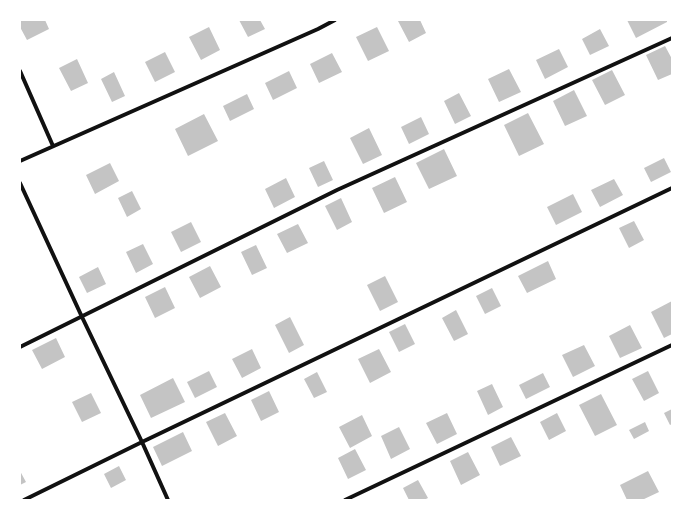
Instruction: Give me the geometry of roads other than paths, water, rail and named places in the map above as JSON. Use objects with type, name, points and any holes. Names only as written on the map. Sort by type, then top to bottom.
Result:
[{"type":"street","points":[[20,161],[336,20]]},
{"type":"street","points":[[20,348],[337,190],[672,38]]},
{"type":"street","points":[[20,71],[53,146]]},
{"type":"street","points":[[20,183],[168,500]]},
{"type":"street","points":[[24,500],[672,188]]},
{"type":"street","points":[[345,500],[672,345]]}]
